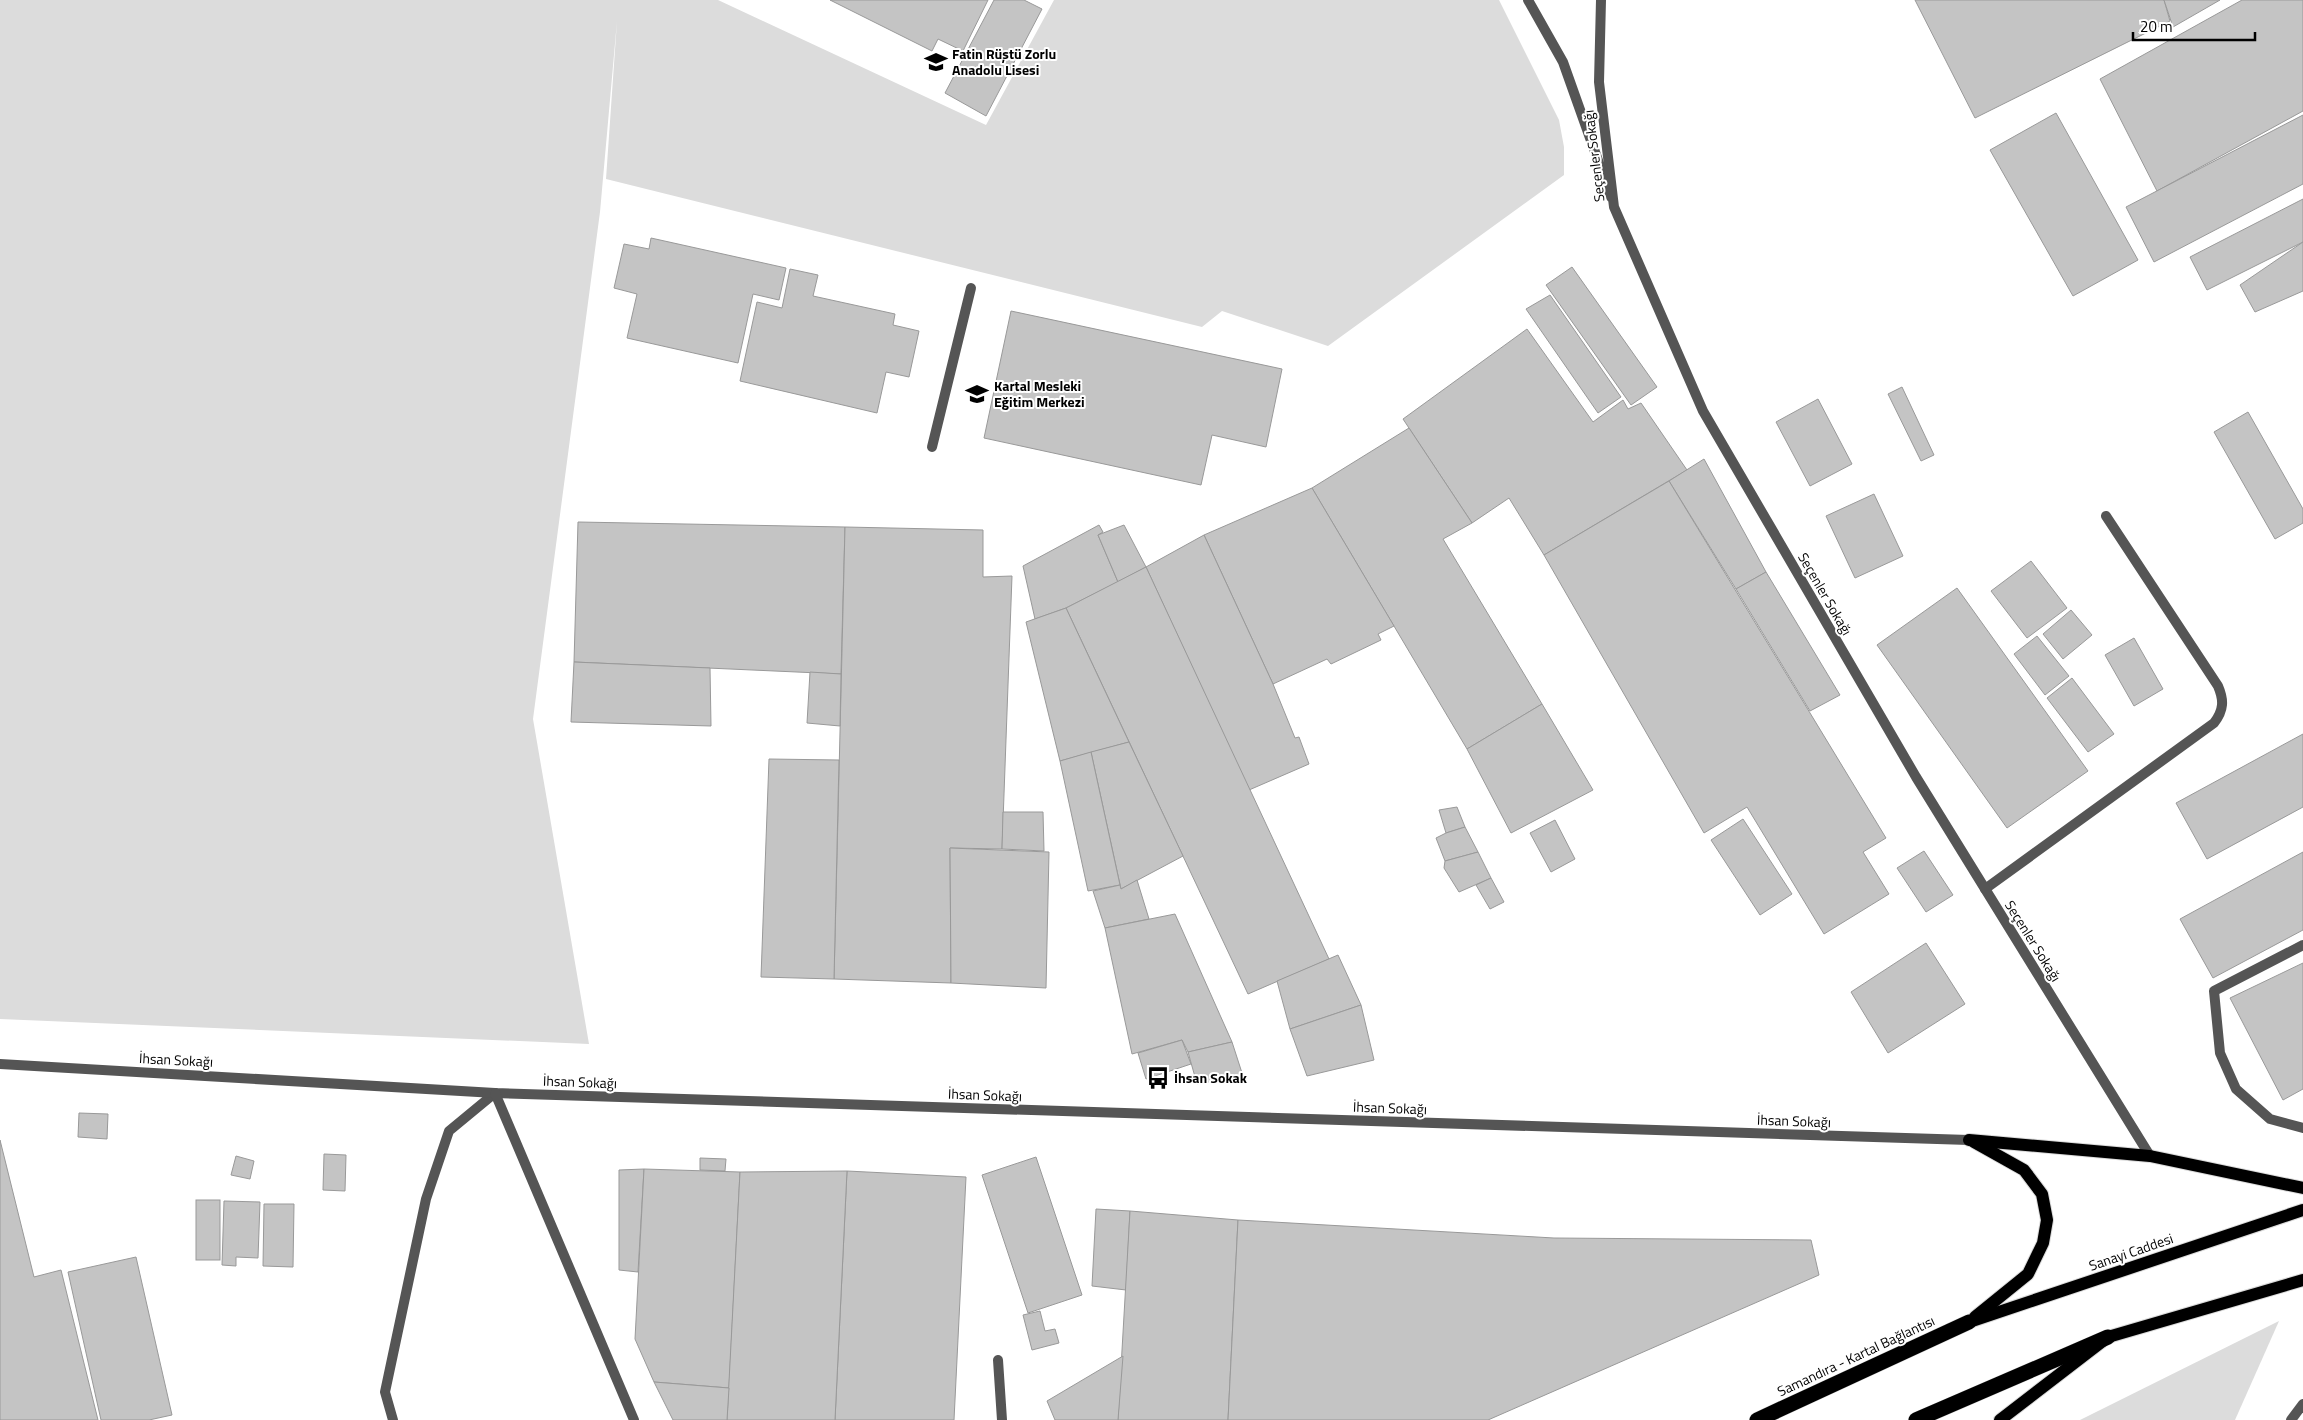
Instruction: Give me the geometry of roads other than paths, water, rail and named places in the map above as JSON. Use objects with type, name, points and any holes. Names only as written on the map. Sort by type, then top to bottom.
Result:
[{"type":"highway","name":"Samandıra - Kartal Bağlantısı","points":[[1756,1420],[1969,1322]]},
{"type":"highway","points":[[1916,1420],[2108,1337]]},
{"type":"main road","points":[[1969,1140],[2150,1156],[2303,1188]]},
{"type":"main road","points":[[1969,1140],[2024,1170],[2042,1194],[2046,1220],[2043,1243],[2028,1274],[1969,1322]]},
{"type":"main road","name":"Sanayi Caddesi","points":[[1969,1322],[2303,1210]]},
{"type":"main road","points":[[2000,1420],[2108,1337],[2303,1280]]},
{"type":"street","points":[[1528,0],[1563,62],[1614,207]]},
{"type":"street","name":"Seçenler Sokağı","points":[[1601,0],[1599,82],[1614,207],[1703,411],[1916,777],[2150,1156]]},
{"type":"street","points":[[932,447],[971,288]]},
{"type":"street","points":[[1985,890],[2214,723],[2223,708],[2223,696],[2218,686],[2106,516]]},
{"type":"street","points":[[2303,945],[2214,991],[2220,1053],[2236,1089],[2270,1119],[2303,1128]]},
{"type":"street","name":"İhsan Sokağı","points":[[0,1064],[495,1093],[1969,1140]]},
{"type":"street","points":[[393,1420],[385,1392],[426,1199],[449,1131],[495,1093],[634,1420]]},
{"type":"street","points":[[998,1360],[1002,1420]]},
{"type":"street","points":[[2291,1420],[2303,1404]]},
{"type":"place","name":"Fatin Rüştü Zorlu Anadolu Lisesi","points":[[936,62]]},
{"type":"place","name":"Kartal Mesleki Eğitim Merkezi","points":[[977,394]]},
{"type":"place","name":"İhsan Sokak","points":[[1158,1078]]}]
